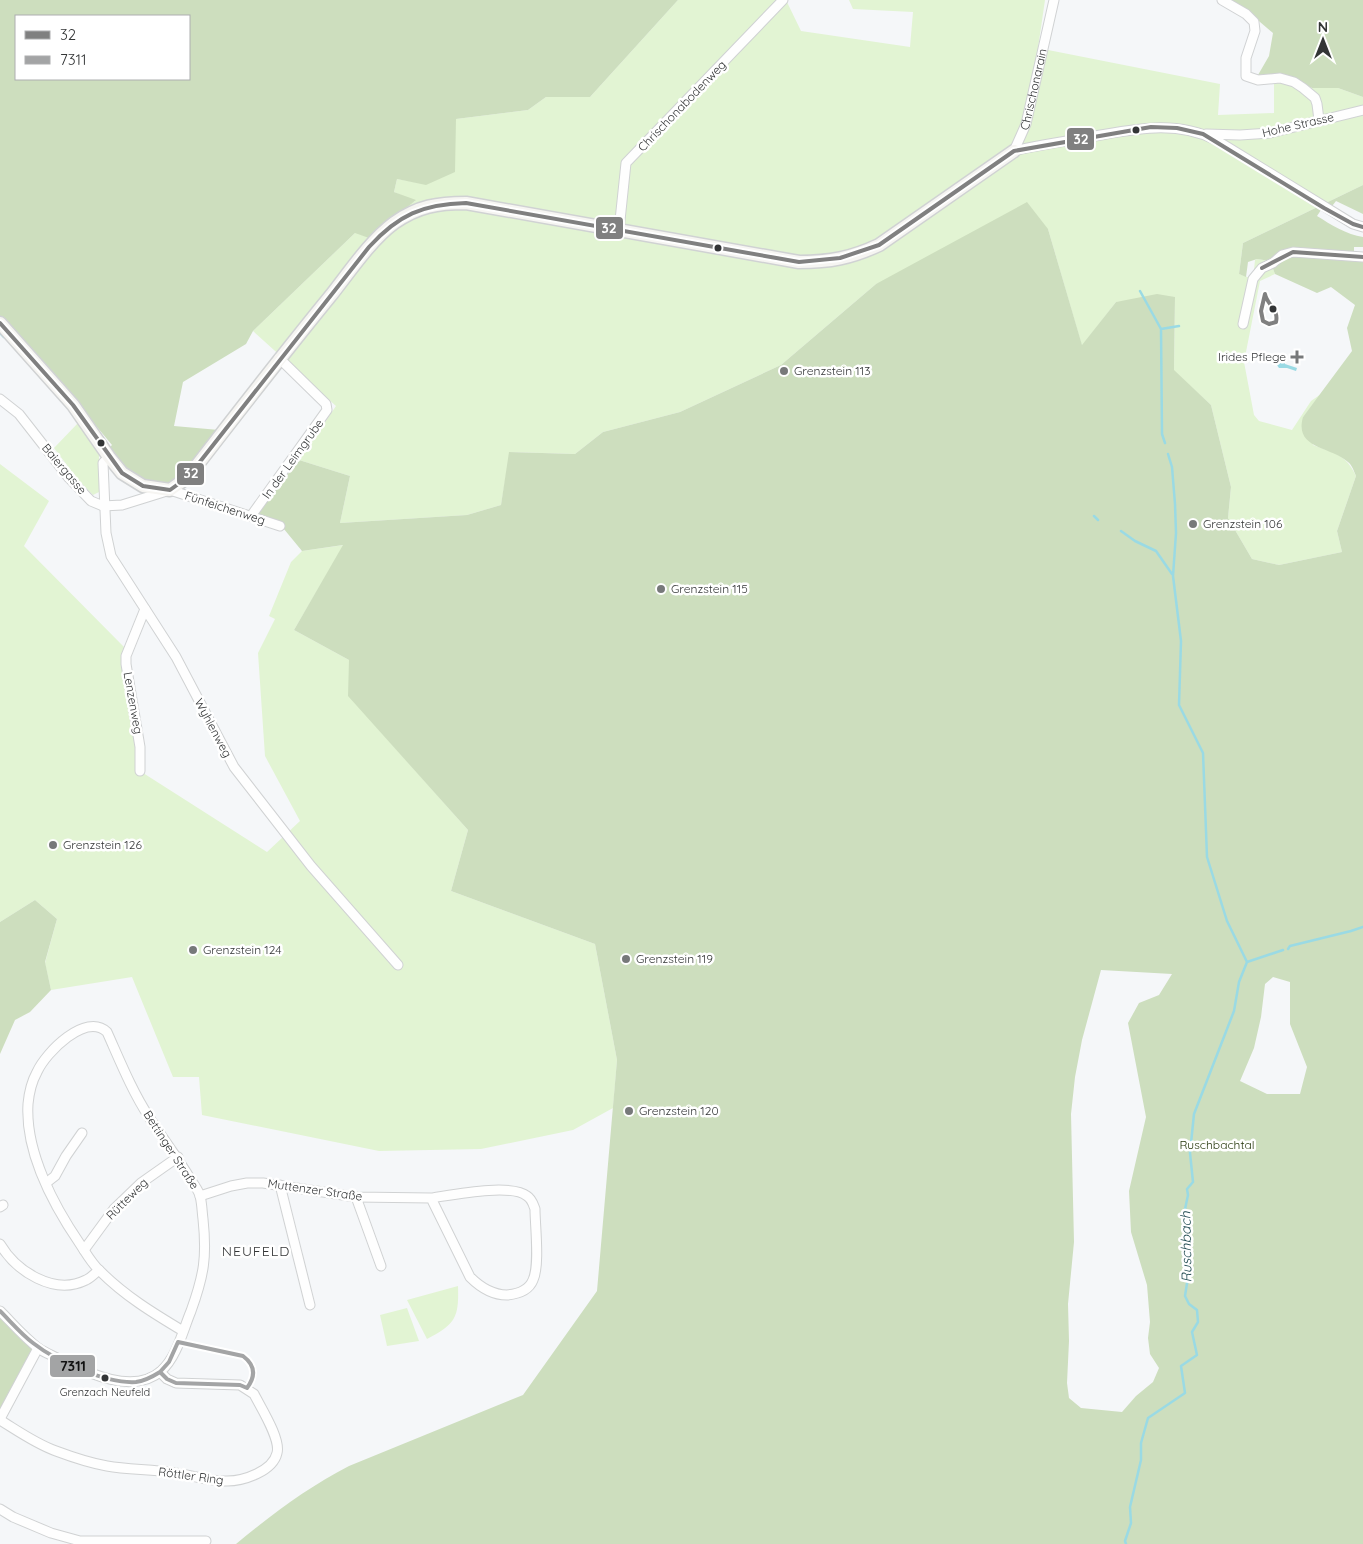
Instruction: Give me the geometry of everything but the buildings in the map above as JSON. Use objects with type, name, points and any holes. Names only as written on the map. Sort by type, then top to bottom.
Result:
[{"type":"street","name":"Chrischonabodenweg","points":[[619,230],[626,163],[783,0]]},
{"type":"street","name":"Chrischonarain","points":[[1014,152],[1026,124],[1054,0]]},
{"type":"street","points":[[1222,0],[1246,14],[1254,22],[1255,31],[1246,58],[1246,76],[1258,80],[1280,78],[1294,82],[1315,98],[1319,120]]},
{"type":"street","name":"Hohe Strasse","points":[[1014,152],[1038,146],[1151,127],[1187,130],[1203,134],[1255,134],[1284,130],[1363,110]]},
{"type":"street","name":"Hohe Strasse","points":[[1203,134],[1339,216],[1363,227]]},
{"type":"street","points":[[104,506],[122,505],[170,490],[188,477],[279,358],[374,242],[393,223],[414,210],[440,203],[466,203],[798,262],[822,262],[859,254],[879,245],[1014,152]]},
{"type":"street","points":[[1243,324],[1253,280],[1262,268],[1273,263],[1282,255],[1293,252],[1363,256]]},
{"type":"street","points":[[0,323],[73,405],[122,473],[143,486],[170,490]]},
{"type":"street","name":"In der Leimgrube","points":[[251,516],[327,410],[326,404],[279,358]]},
{"type":"street","name":"Baiergasse","points":[[0,399],[19,414],[69,478],[91,501],[104,506]]},
{"type":"street","name":"Wyhlenweg","points":[[111,460],[103,463],[106,542],[112,556],[176,657],[234,767],[311,866],[398,965]]},
{"type":"street","name":"Fünfeichenweg","points":[[170,490],[280,526]]},
{"type":"street","name":"Lenzenweg","points":[[140,771],[140,747],[126,656],[145,609]]},
{"type":"street","name":"Bettinger Straße","points":[[46,1183],[35,1155],[30,1134],[28,1104],[31,1086],[37,1071],[54,1048],[69,1036],[88,1027],[97,1026],[103,1028],[107,1032],[128,1081],[148,1117],[178,1157],[200,1196],[206,1245],[203,1276],[170,1361],[160,1372]]},
{"type":"street","points":[[82,1133],[55,1176],[46,1183],[58,1209],[99,1270],[142,1306],[183,1331]]},
{"type":"street","name":"Rütteweg","points":[[84,1250],[121,1203],[141,1183],[178,1157]]},
{"type":"street","name":"Muttenzer Straße","points":[[200,1196],[230,1186],[247,1183],[280,1185],[356,1197],[431,1198],[484,1190],[517,1191],[527,1195],[535,1209],[536,1269],[533,1280],[527,1289],[515,1294],[500,1295],[487,1291],[477,1284],[470,1276],[431,1198]]},
{"type":"street","points":[[280,1185],[310,1305]]},
{"type":"street","points":[[356,1197],[381,1266]]},
{"type":"street","points":[[0,1244],[7,1256],[29,1275],[51,1282],[68,1284],[79,1282],[88,1279],[99,1270]]},
{"type":"street","points":[[0,1310],[38,1348],[83,1370],[110,1380],[131,1382],[146,1380],[160,1372]]},
{"type":"street","points":[[0,1419],[38,1348]]},
{"type":"street","name":"Röttler Ring","points":[[0,1419],[54,1451],[107,1466],[173,1472],[227,1481],[244,1478],[260,1472],[272,1463],[277,1454],[278,1443],[254,1394],[247,1388],[240,1385],[176,1383],[167,1379],[160,1372]]},
{"type":"street","points":[[0,1509],[13,1517],[51,1533],[80,1541],[206,1541]]},
{"type":"green space","points":[[0,0],[678,0],[590,97],[546,97],[528,110],[456,119],[455,172],[426,185],[397,179],[394,192],[416,200],[369,238],[355,233],[253,331],[246,344],[183,382],[174,426],[219,430],[184,475],[166,485],[144,481],[125,469],[109,448],[112,445],[61,384],[0,318]]},
{"type":"green space","points":[[678,0],[786,0],[801,31],[910,47],[913,12],[853,9],[849,0],[1045,0],[1038,48],[1220,84],[1218,115],[1274,113],[1274,80],[1287,83],[1310,96],[1312,88],[1338,88],[1363,97],[1363,185],[1243,243],[1239,274],[1253,279],[1255,260],[1257,259],[1270,261],[1275,274],[1260,281],[1244,362],[1254,415],[1259,421],[1292,430],[1311,401],[1321,394],[1303,417],[1313,445],[1339,455],[1348,463],[1356,476],[1337,531],[1342,552],[1279,565],[1252,559],[1228,518],[1231,487],[1211,405],[1174,371],[1175,298],[1116,302],[1082,346],[1048,229],[876,284],[781,365],[680,412],[603,432],[575,454],[510,452],[501,505],[467,515],[340,523],[350,476],[299,460],[336,406],[253,331],[355,233],[415,201],[394,192],[397,179],[426,184],[456,119],[528,110],[546,97],[590,97]]},
{"type":"green space","points":[[1226,0],[1363,0],[1363,97],[1338,88],[1312,88],[1287,77],[1274,74],[1258,75],[1269,56],[1273,33],[1253,16]]},
{"type":"green space","name":"Ruschbachtal","points":[[1363,185],[1363,214],[1336,201],[1329,210],[1323,207],[1317,216],[1345,232],[1363,237],[1363,247],[1354,247],[1354,253],[1363,254],[1363,1544],[236,1544],[290,1502],[349,1466],[523,1395],[597,1291],[617,1060],[595,944],[451,891],[468,830],[348,696],[349,660],[294,630],[343,545],[302,551],[279,523],[256,514],[299,460],[350,476],[340,523],[467,515],[501,505],[509,452],[575,454],[603,432],[680,412],[781,365],[876,284],[1027,202],[1048,229],[1082,345],[1116,302],[1157,294],[1175,297],[1174,370],[1211,405],[1231,487],[1228,518],[1252,559],[1279,565],[1342,552],[1337,531],[1356,476],[1348,462],[1315,446],[1309,441],[1304,435],[1302,427],[1303,417],[1352,351],[1347,328],[1355,305],[1331,287],[1317,293],[1275,274],[1270,261],[1257,259],[1248,262],[1246,277],[1239,274],[1243,243]],"holes":[[[1101,970],[1172,974],[1159,995],[1139,1003],[1128,1023],[1146,1117],[1129,1191],[1131,1232],[1147,1285],[1150,1354],[1159,1368],[1153,1382],[1136,1396],[1122,1412],[1081,1408],[1069,1398],[1067,1383],[1068,1304],[1074,1242],[1071,1114],[1082,1040]],[[1273,977],[1290,982],[1290,1024],[1307,1067],[1300,1094],[1267,1094],[1240,1081],[1254,1048],[1261,1017],[1265,984]]]},
{"type":"green space","points":[[78,423],[99,455],[99,492],[93,495],[79,481],[54,448]]},
{"type":"green space","points":[[0,464],[49,501],[24,546],[125,648],[140,771],[267,852],[300,821],[265,756],[258,653],[275,619],[269,616],[291,562],[302,551],[344,545],[294,630],[349,660],[349,696],[468,830],[451,891],[595,944],[617,1060],[613,1108],[573,1130],[481,1149],[379,1151],[202,1115],[199,1077],[173,1077],[132,977],[51,990],[45,963],[57,919],[35,900],[0,922]]},
{"type":"green space","points":[[35,900],[57,919],[45,962],[51,990],[30,1012],[15,1020],[0,1054],[0,922]]},
{"type":"green space","points":[[458,1286],[458,1305],[454,1318],[444,1329],[427,1339],[407,1300]]},
{"type":"green space","points":[[407,1308],[419,1341],[387,1346],[380,1315]]},
{"type":"green space","points":[[0,1311],[38,1348],[0,1419]]},
{"type":"water","points":[[1275,354],[1283,356],[1285,364],[1297,368],[1296,371],[1279,368],[1274,361]]},
{"type":"waterway","points":[[1140,291],[1161,329],[1162,434],[1165,443]]},
{"type":"waterway","points":[[1161,329],[1179,326]]},
{"type":"waterway","points":[[0,333],[4,337]]},
{"type":"waterway","points":[[1168,454],[1172,467],[1175,504],[1176,533],[1173,576],[1181,641],[1179,705],[1203,753],[1207,857],[1227,921],[1247,962]]},
{"type":"waterway","points":[[1094,516],[1098,520]]},
{"type":"waterway","points":[[1121,531],[1135,541],[1156,551],[1172,574]]},
{"type":"waterway","name":"Ruschbach","points":[[1288,949],[1290,946],[1363,927]]},
{"type":"waterway","name":"Ruschbach","points":[[1126,1544],[1125,1541],[1131,1523],[1130,1507],[1141,1460],[1141,1443],[1148,1418],[1185,1393],[1181,1366],[1197,1355],[1192,1332],[1198,1322],[1197,1310],[1189,1304],[1185,1296],[1188,1277],[1184,1214],[1188,1195],[1187,1189],[1193,1182],[1190,1153],[1194,1114],[1234,1011],[1239,982],[1247,962],[1283,950]]},
{"type":"transit line","name":"32","points":[[0,323],[73,405],[122,473],[143,486],[170,490],[188,477],[369,247],[401,219],[412,213],[437,206],[466,203],[799,262],[840,258],[879,245],[1014,151],[1151,127],[1177,128],[1203,134],[1324,208],[1353,224],[1363,227]]},
{"type":"transit line","name":"32","points":[[1262,268],[1293,252],[1363,257]]},
{"type":"transit line","name":"32","points":[[1265,294],[1276,314],[1276,322],[1269,324],[1263,321],[1261,311],[1265,294]]},
{"type":"transit line","name":"7311","points":[[0,1311],[33,1343],[55,1357],[82,1370],[124,1382],[142,1381],[160,1372]]},
{"type":"transit line","name":"7311","points":[[178,1342],[243,1356],[252,1367],[253,1375],[250,1384],[247,1388],[240,1385],[176,1383],[167,1379],[160,1372],[169,1362],[178,1342]]},
{"type":"place","name":"Irides Pflege","points":[[1297,357]]},
{"type":"place","name":"Grenzstein 113","points":[[784,371]]},
{"type":"place","name":"Grenzstein 106","points":[[1193,524]]},
{"type":"place","name":"Grenzstein 115","points":[[661,589]]},
{"type":"place","name":"Grenzstein 126","points":[[53,845]]},
{"type":"place","name":"Grenzstein 124","points":[[193,950]]},
{"type":"place","name":"Grenzstein 119","points":[[626,959]]},
{"type":"place","name":"Grenzstein 120","points":[[629,1111]]},
{"type":"place","name":"Grenzach Neufeld","points":[[105,1378]]},
{"type":"district","name":"NEUFELD","points":[[256,1251]]}]
